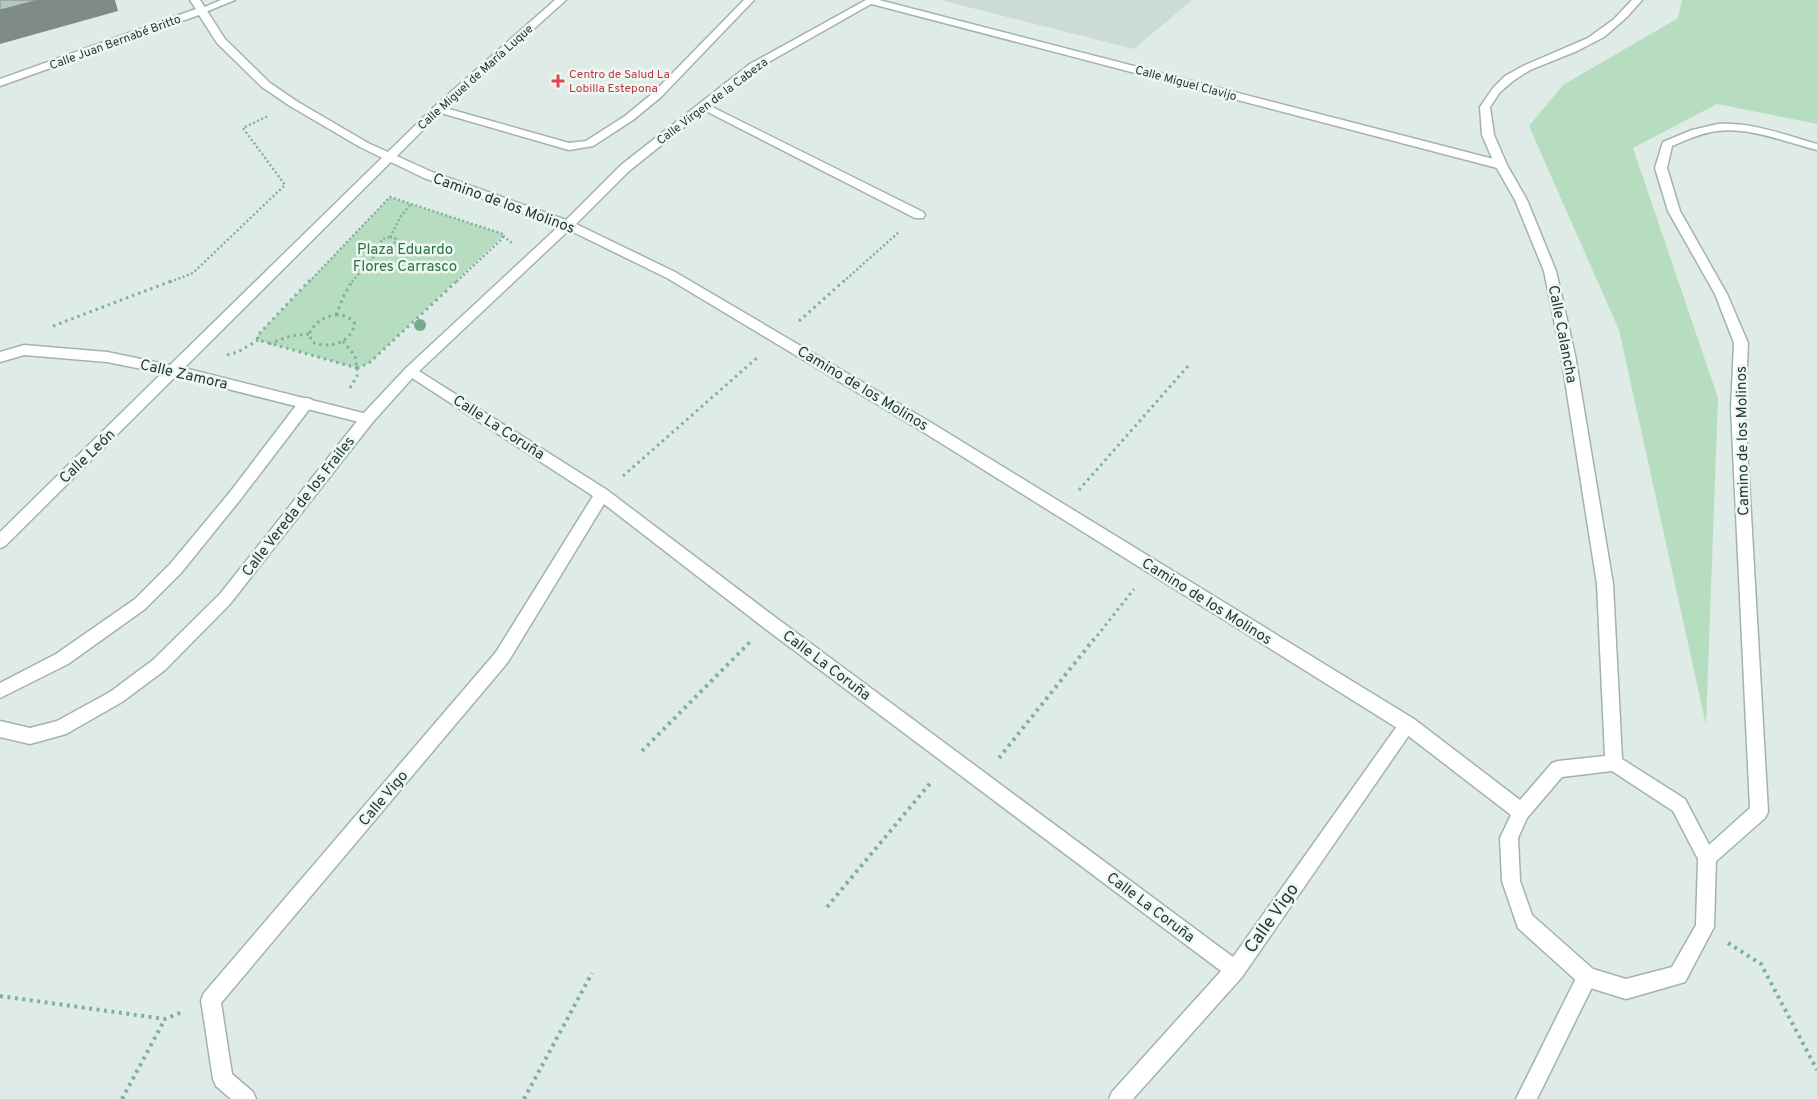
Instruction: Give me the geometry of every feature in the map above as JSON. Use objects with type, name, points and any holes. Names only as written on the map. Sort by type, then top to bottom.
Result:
[{"type":"street","name":"Calle Juan Bernabé Britto","points":[[0,83],[198,5],[230,0]]},
{"type":"street","name":"Calle Miguel de María Luque","points":[[390,156],[438,109],[561,0]]},
{"type":"street","points":[[438,109],[569,147],[589,144],[629,118],[657,95],[749,0]]},
{"type":"street","name":"Calle Miguel Clavijo","points":[[872,0],[1502,164]]},
{"type":"street","name":"Calle Virgen de la Cabeza","points":[[568,225],[625,168],[754,66],[872,0]]},
{"type":"street","name":"Calle Calancha","points":[[1614,762],[1605,584],[1568,355],[1550,271],[1521,200],[1488,135],[1485,107],[1500,85],[1532,65],[1575,48],[1601,34],[1625,16],[1637,0]]},
{"type":"street","name":"Camino de los Molinos","points":[[198,5],[221,41],[266,85],[294,104],[364,145],[428,175],[568,225],[671,275],[925,426],[1408,725],[1521,812]]},
{"type":"street","points":[[704,106],[919,215]]},
{"type":"street","name":"Camino de los Molinos","points":[[1707,858],[1759,812],[1738,409],[1741,343],[1721,294],[1674,210],[1661,168],[1667,144],[1690,134],[1726,127],[1817,147]]},
{"type":"street","points":[[174,371],[390,156]]},
{"type":"street","name":"Calle Vereda de los Frailes","points":[[0,729],[30,736],[60,728],[116,697],[159,665],[225,599],[367,418],[411,371],[568,225]]},
{"type":"street","name":"Calle Zamora","points":[[0,357],[24,350],[107,358],[174,371],[367,418]]},
{"type":"street","name":"Calle León","points":[[0,542],[174,371]]},
{"type":"street","name":"Calle La Coruña","points":[[411,371],[602,494],[769,622],[1235,970]]},
{"type":"street","points":[[0,691],[62,659],[140,604],[176,568],[223,511],[306,402]]},
{"type":"street","name":"Calle Vigo","points":[[246,1099],[223,1079],[211,1000],[502,657],[602,494]]},
{"type":"street","name":"Calle Vigo","points":[[1119,1099],[1235,970],[1408,725]]},
{"type":"street","points":[[1614,762],[1679,805],[1707,858],[1705,927],[1678,975],[1626,989],[1587,977],[1525,921],[1510,881],[1509,838],[1521,812],[1558,769],[1614,762]]},
{"type":"street","points":[[1526,1099],[1587,977]]},
{"type":"path","points":[[24,350],[35,332],[193,273],[285,185],[243,128],[294,104]]},
{"type":"path","points":[[390,197],[411,204],[503,236],[370,363],[357,368],[258,340],[257,336],[390,197]]},
{"type":"path","points":[[382,247],[379,245],[380,241],[390,237],[400,216],[411,204]]},
{"type":"path","points":[[336,315],[345,289],[355,276],[382,247],[394,245],[396,240],[390,237]]},
{"type":"path","points":[[336,315],[349,316],[355,324],[351,334],[343,341],[331,346],[318,345],[309,338],[309,334],[315,324],[321,319],[336,315]]},
{"type":"path","points":[[269,344],[290,336],[309,334]]},
{"type":"path","points":[[343,341],[355,356],[357,368]]},
{"type":"path","points":[[1061,510],[1188,366]]},
{"type":"path","points":[[981,780],[1152,567]]},
{"type":"path","points":[[642,751],[769,622]]},
{"type":"path","points":[[827,907],[952,758]]},
{"type":"path","points":[[1705,927],[1761,964],[1817,1070]]},
{"type":"path","points":[[524,1099],[592,973]]},
{"type":"path","points":[[0,996],[165,1019],[122,1099]]},
{"type":"shaded area","points":[[940,0],[1192,0],[1134,49]]},
{"type":"green space","points":[[1682,0],[1817,0],[1817,124],[1717,104],[1633,148],[1718,398],[1706,725],[1619,330],[1529,126],[1563,85],[1678,18]]},
{"type":"green space","name":"Plaza Eduardo Flores Carrasco","points":[[390,197],[503,234],[503,236],[369,363],[357,368],[258,340],[257,336]]},
{"type":"building","points":[[0,0],[38,0],[0,10]]},
{"type":"place","name":"Centro de Salud La Lobilla Estepona","points":[[558,81]]}]
